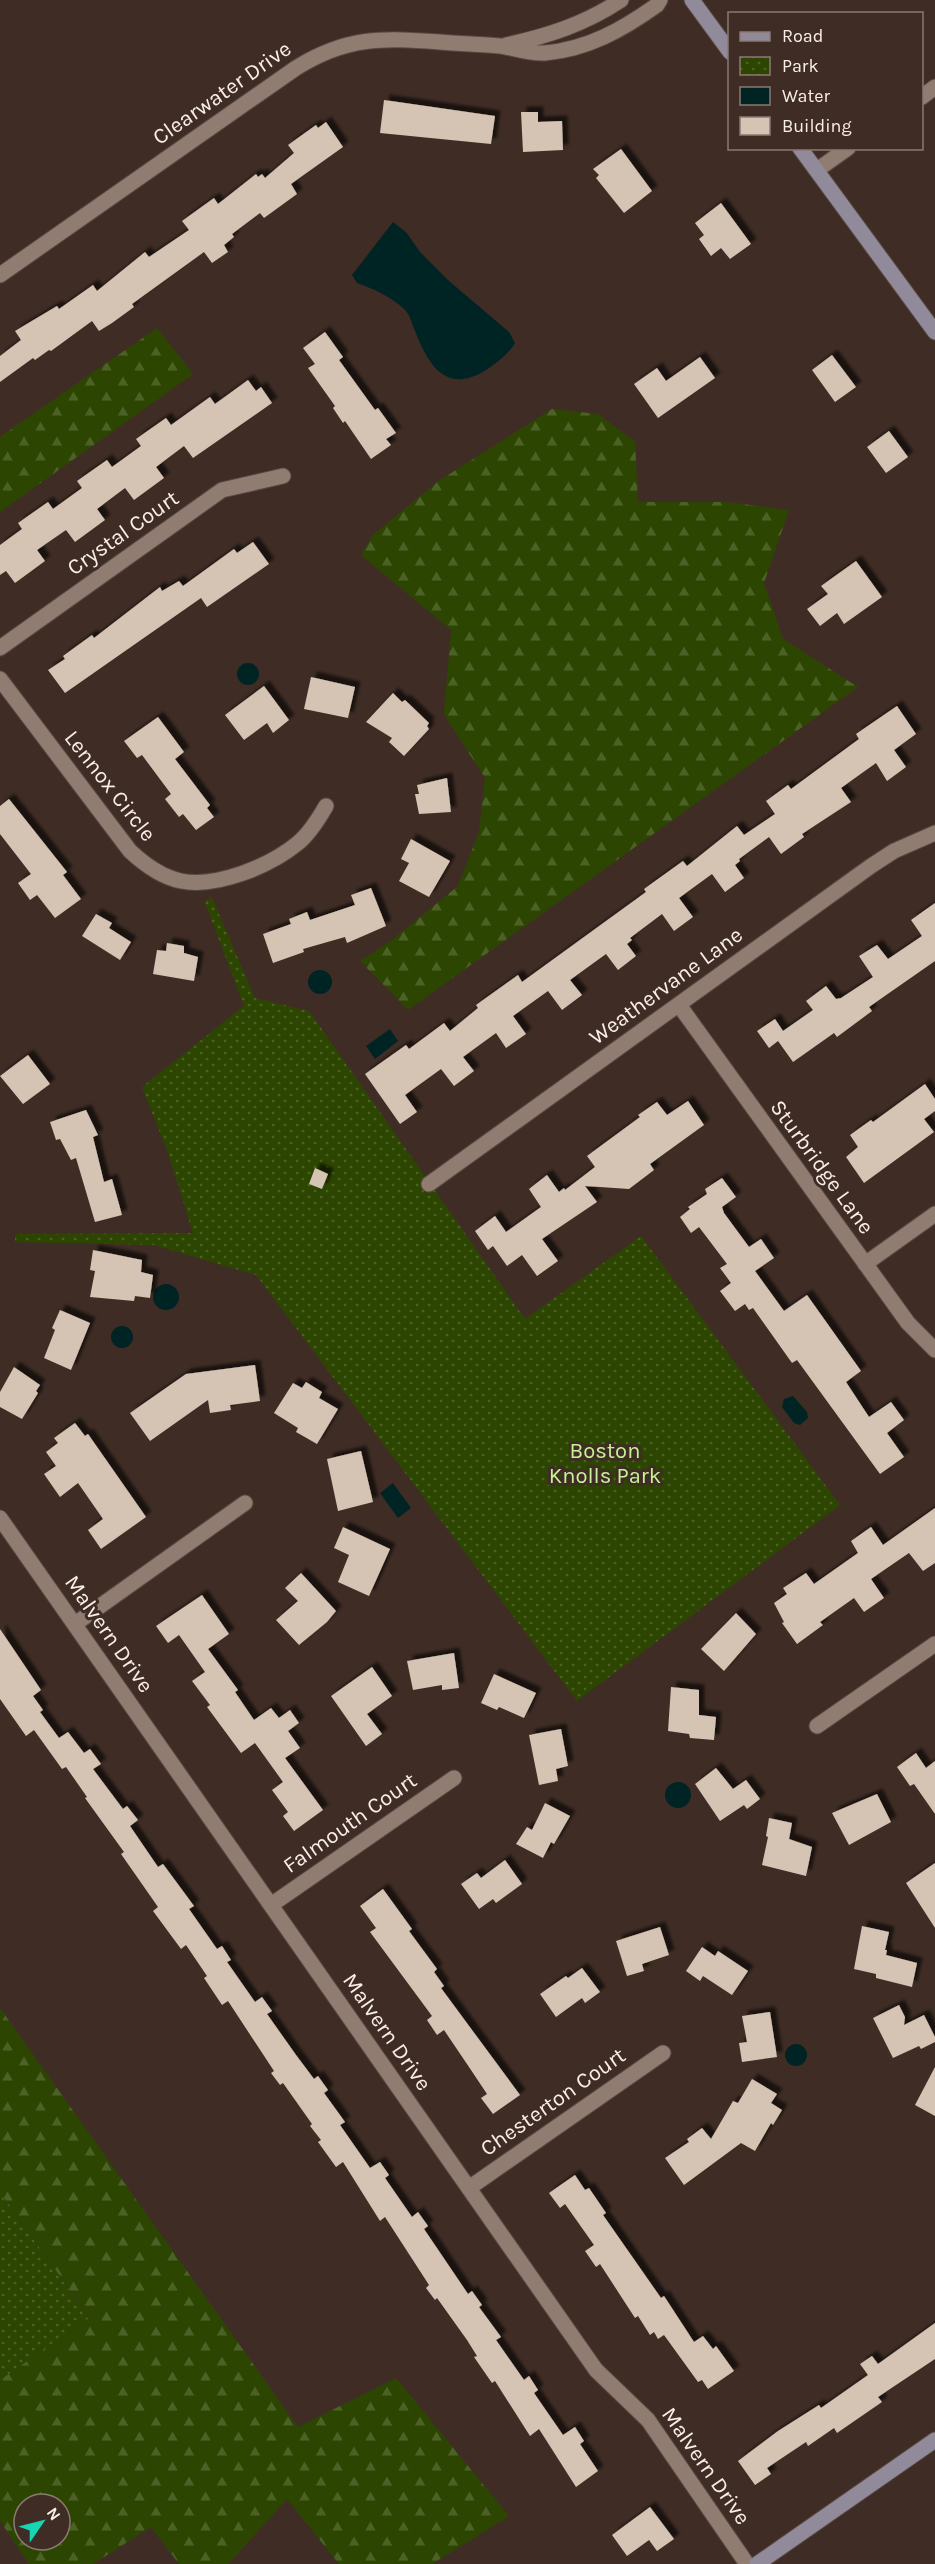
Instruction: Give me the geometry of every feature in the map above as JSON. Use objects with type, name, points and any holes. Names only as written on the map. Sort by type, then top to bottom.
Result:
[{"type":"street","name":"Clearwater Drive","points":[[500,46],[569,28],[600,14],[621,0]]},
{"type":"street","name":"Clearwater Drive","points":[[0,275],[296,68],[323,53],[359,42],[389,38],[500,46],[542,53],[592,43],[616,32],[657,5],[660,0]]},
{"type":"street","points":[[692,0],[728,51]]},
{"type":"street","points":[[802,150],[935,332]]},
{"type":"street","points":[[817,170],[845,150]]},
{"type":"street","name":"Crystal Court","points":[[0,648],[222,490],[283,476]]},
{"type":"street","name":"Lennox Circle","points":[[0,679],[130,851],[145,866],[162,875],[181,881],[201,883],[236,875],[272,860],[298,843],[315,825],[326,806]]},
{"type":"street","name":"Weathervane Lane","points":[[429,1184],[879,861],[894,851],[935,832]]},
{"type":"street","name":"Sturbridge Lane","points":[[679,1005],[908,1323],[935,1350]]},
{"type":"street","points":[[865,1264],[935,1214]]},
{"type":"street","points":[[75,1624],[245,1503]]},
{"type":"street","name":"Malvern Drive","points":[[0,1518],[596,2370],[648,2420],[747,2564]]},
{"type":"street","points":[[818,1726],[935,1644]]},
{"type":"street","name":"Falmouth Court","points":[[272,1905],[454,1778]]},
{"type":"street","name":"Chesterton Court","points":[[469,2188],[663,2053]]},
{"type":"street","points":[[757,2564],[935,2440]]},
{"type":"green space","points":[[157,328],[193,374],[0,512],[0,437]]},
{"type":"green space","points":[[552,409],[598,414],[635,442],[638,502],[727,502],[789,510],[764,583],[783,639],[858,687],[408,1010],[360,961],[391,941],[458,886],[479,832],[485,778],[444,714],[451,630],[361,555],[373,535],[440,480]]},
{"type":"green space","name":"Boston Knolls Park","points":[[212,898],[255,998],[309,1011],[525,1319],[641,1236],[840,1505],[577,1701],[256,1275],[154,1245],[15,1242],[15,1234],[193,1233],[168,1153],[142,1087],[244,1006],[204,900]]},
{"type":"green space","points":[[0,2008],[298,2427],[396,2378],[509,2516],[432,2564],[339,2564],[287,2499],[228,2564],[179,2564],[151,2527],[93,2564],[29,2564],[21,2552],[72,2552],[72,2492],[12,2492],[12,2539],[0,2521],[0,2380],[89,2317],[0,2192]]},
{"type":"green space","points":[[0,2192],[89,2318],[0,2380]]},
{"type":"water","points":[[393,222],[406,232],[420,252],[449,281],[509,332],[515,343],[495,364],[468,378],[456,379],[438,371],[425,353],[405,310],[382,294],[357,283],[352,275]]},
{"type":"water","points":[[248,663],[256,666],[259,674],[256,682],[248,685],[240,682],[237,674],[240,666]]},
{"type":"water","points":[[320,970],[329,973],[332,982],[329,991],[320,994],[311,991],[308,982],[311,973]]},
{"type":"water","points":[[390,1029],[398,1041],[375,1059],[366,1046]]},
{"type":"water","points":[[166,1284],[175,1288],[179,1297],[175,1306],[166,1310],[157,1306],[153,1297],[157,1288]]},
{"type":"water","points":[[122,1326],[130,1329],[133,1337],[130,1345],[122,1348],[114,1345],[111,1337],[114,1329]]},
{"type":"water","points":[[793,1396],[807,1412],[808,1418],[800,1425],[794,1423],[782,1407],[784,1399]]},
{"type":"water","points":[[393,1483],[411,1508],[398,1518],[380,1493]]},
{"type":"water","points":[[678,1782],[687,1786],[691,1795],[687,1804],[678,1808],[669,1804],[665,1795],[669,1786]]},
{"type":"water","points":[[796,2044],[804,2047],[807,2055],[804,2063],[796,2066],[788,2063],[785,2055],[788,2047]]},
{"type":"building","points":[[384,100],[495,116],[491,144],[380,133]]},
{"type":"building","points":[[521,112],[538,112],[538,122],[562,121],[563,150],[523,152]]},
{"type":"building","points":[[326,122],[343,147],[291,184],[297,194],[264,218],[260,213],[232,234],[234,237],[224,245],[228,252],[212,263],[204,252],[132,304],[134,307],[112,323],[99,331],[92,321],[51,351],[49,350],[35,360],[33,358],[0,382],[0,356],[21,340],[15,331],[57,306],[59,309],[93,285],[97,291],[145,252],[149,257],[189,230],[182,221],[214,198],[218,204],[256,174],[258,177],[262,174],[265,178],[294,153],[288,145],[316,125],[318,128]]},
{"type":"building","points":[[621,149],[652,191],[624,213],[596,178],[599,175],[593,169]]},
{"type":"building","points":[[721,203],[751,244],[730,259],[721,248],[711,256],[699,239],[704,235],[695,223]]},
{"type":"building","points":[[325,332],[343,357],[339,360],[375,410],[378,408],[396,433],[386,439],[391,445],[371,459],[345,421],[343,423],[333,408],[335,406],[308,368],[315,364],[303,348]]},
{"type":"building","points":[[832,355],[856,387],[835,402],[812,370]]},
{"type":"building","points":[[700,357],[715,378],[658,418],[634,384],[657,368],[666,381]]},
{"type":"building","points":[[248,380],[256,391],[261,387],[272,403],[193,458],[184,446],[156,467],[164,478],[134,500],[125,488],[97,509],[105,520],[75,542],[66,530],[37,550],[45,561],[15,583],[6,571],[0,575],[0,545],[22,529],[18,523],[48,502],[53,509],[82,488],[77,481],[107,460],[112,467],[141,446],[136,439],[166,418],[171,425],[210,397],[215,404]]},
{"type":"building","points":[[889,431],[908,457],[886,473],[867,447]]},
{"type":"building","points":[[253,542],[269,564],[207,607],[201,598],[65,693],[48,670],[65,659],[63,656],[92,635],[94,638],[160,587],[162,591],[179,581],[183,586],[234,549],[237,553]]},
{"type":"building","points":[[856,561],[882,597],[844,624],[837,613],[820,626],[807,609],[828,594],[821,586]]},
{"type":"building","points":[[311,677],[355,687],[348,718],[304,709]]},
{"type":"building","points":[[264,686],[289,720],[273,733],[267,723],[244,740],[225,715]]},
{"type":"building","points":[[393,693],[402,702],[405,700],[429,723],[427,726],[429,729],[404,756],[389,742],[392,738],[366,722]]},
{"type":"building","points":[[897,706],[916,734],[894,750],[906,767],[887,781],[876,763],[841,788],[851,802],[802,834],[804,837],[781,854],[769,837],[739,859],[740,861],[735,865],[744,878],[725,892],[712,874],[679,898],[693,917],[674,931],[662,914],[630,938],[632,940],[627,944],[636,956],[618,970],[606,954],[570,980],[582,995],[562,1010],[548,991],[513,1016],[526,1034],[506,1048],[496,1033],[463,1057],[474,1071],[454,1086],[441,1069],[405,1095],[417,1112],[400,1124],[365,1074],[406,1045],[409,1049],[444,1023],[450,1031],[478,1008],[476,1005],[518,975],[522,982],[646,892],[644,889],[683,861],[687,866],[737,826],[744,835],[775,814],[766,801],[788,785],[791,789],[859,739],[856,734]]},
{"type":"building","points":[[158,717],[184,752],[175,759],[210,805],[207,808],[214,817],[196,830],[183,814],[179,817],[165,799],[171,794],[142,755],[137,758],[124,741]]},
{"type":"building","points":[[447,778],[451,812],[419,814],[415,794],[419,794],[417,785]]},
{"type":"building","points":[[9,799],[67,872],[63,875],[81,899],[55,918],[37,895],[30,900],[18,883],[31,874],[0,834],[0,806]]},
{"type":"building","points":[[411,839],[450,861],[429,897],[399,881],[409,863],[401,859]]},
{"type":"building","points":[[371,888],[386,926],[347,943],[345,937],[303,949],[304,952],[273,963],[263,934],[291,924],[289,919],[307,912],[310,920],[355,905],[351,895]]},
{"type":"building","points":[[935,903],[935,961],[869,1007],[872,1011],[837,1037],[834,1033],[793,1062],[778,1041],[769,1048],[757,1031],[775,1019],[783,1031],[813,1010],[806,1001],[826,986],[836,999],[873,977],[859,956],[877,945],[888,959],[922,936],[911,920]]},
{"type":"building","points":[[96,914],[112,923],[109,928],[131,942],[120,960],[82,936]]},
{"type":"building","points":[[167,943],[184,946],[184,953],[198,957],[194,981],[153,974],[157,950],[166,951]]},
{"type":"building","points":[[28,1055],[50,1084],[23,1104],[0,1076]]},
{"type":"building","points":[[925,1084],[935,1099],[935,1111],[924,1119],[934,1132],[864,1183],[846,1157],[858,1147],[850,1135],[871,1120],[873,1122]]},
{"type":"building","points":[[688,1101],[704,1125],[650,1164],[654,1170],[629,1189],[585,1186],[597,1202],[542,1239],[558,1261],[537,1276],[522,1255],[507,1266],[493,1246],[488,1250],[475,1231],[495,1216],[506,1232],[541,1207],[529,1189],[547,1175],[559,1192],[564,1188],[565,1190],[595,1167],[587,1156],[640,1117],[638,1115],[657,1102],[667,1115]]},
{"type":"building","points":[[86,1110],[98,1135],[93,1137],[104,1182],[112,1179],[122,1215],[95,1222],[76,1158],[71,1160],[60,1139],[56,1140],[50,1122]]},
{"type":"building","points":[[315,1168],[328,1174],[322,1189],[309,1184]]},
{"type":"building","points":[[722,1178],[736,1197],[722,1207],[724,1213],[749,1247],[761,1239],[774,1258],[755,1271],[784,1311],[807,1295],[861,1371],[846,1382],[869,1417],[891,1402],[904,1420],[887,1433],[904,1457],[880,1474],[797,1360],[792,1363],[753,1308],[749,1310],[745,1304],[735,1311],[720,1291],[731,1283],[720,1268],[727,1264],[699,1227],[691,1233],[680,1217],[690,1209],[688,1207],[707,1194],[705,1189]]},
{"type":"building","points":[[93,1250],[142,1260],[141,1272],[153,1275],[150,1298],[135,1296],[134,1301],[90,1297],[95,1271],[90,1270]]},
{"type":"building","points":[[60,1310],[90,1323],[71,1370],[44,1358],[55,1330],[52,1328]]},
{"type":"building","points":[[255,1365],[260,1401],[230,1405],[231,1410],[210,1413],[208,1400],[150,1441],[130,1413],[186,1374]]},
{"type":"building","points":[[14,1367],[40,1385],[36,1391],[38,1393],[22,1419],[0,1407],[0,1392]]},
{"type":"building","points":[[306,1382],[322,1392],[319,1398],[338,1409],[317,1444],[296,1432],[298,1428],[274,1413],[293,1383],[302,1388]]},
{"type":"building","points":[[75,1423],[85,1436],[88,1434],[146,1517],[101,1549],[88,1530],[103,1519],[78,1483],[60,1497],[44,1474],[56,1466],[46,1452],[58,1443],[54,1438]]},
{"type":"building","points":[[361,1451],[373,1502],[338,1511],[327,1459]]},
{"type":"building","points":[[935,1508],[935,1563],[923,1571],[909,1553],[871,1579],[884,1598],[864,1612],[854,1598],[820,1622],[823,1625],[797,1644],[782,1623],[784,1622],[774,1603],[787,1594],[783,1588],[806,1573],[814,1584],[858,1553],[851,1541],[871,1527],[883,1545]]},
{"type":"building","points":[[343,1527],[390,1549],[369,1596],[338,1582],[349,1555],[334,1548]]},
{"type":"building","points":[[301,1573],[336,1611],[327,1622],[299,1645],[276,1620],[298,1601],[285,1588]]},
{"type":"building","points":[[202,1595],[229,1634],[208,1649],[238,1690],[235,1692],[254,1720],[271,1708],[279,1718],[290,1710],[299,1723],[288,1731],[300,1748],[285,1758],[323,1810],[294,1831],[283,1816],[288,1812],[272,1790],[283,1782],[255,1743],[241,1753],[207,1707],[210,1705],[192,1681],[205,1672],[179,1635],[168,1643],[156,1626]]},
{"type":"building","points":[[736,1613],[756,1634],[724,1671],[701,1649]]},
{"type":"building","points":[[0,1629],[41,1690],[33,1696],[43,1710],[40,1712],[59,1738],[68,1732],[84,1753],[90,1749],[101,1764],[93,1769],[123,1809],[127,1806],[138,1820],[130,1826],[158,1867],[163,1864],[194,1906],[189,1909],[217,1949],[222,1946],[231,1960],[227,1962],[255,2002],[262,1997],[272,2011],[267,2014],[296,2055],[314,2079],[318,2076],[328,2090],[324,2093],[345,2122],[340,2125],[370,2168],[380,2162],[389,2175],[385,2178],[412,2217],[418,2212],[428,2226],[424,2229],[468,2294],[472,2291],[482,2305],[479,2307],[501,2337],[496,2340],[524,2380],[529,2376],[538,2390],[534,2393],[563,2435],[575,2427],[584,2441],[580,2444],[598,2471],[576,2487],[539,2429],[530,2436],[495,2381],[492,2383],[474,2357],[477,2356],[467,2340],[437,2298],[435,2300],[426,2288],[429,2285],[385,2217],[380,2221],[343,2162],[336,2167],[318,2142],[321,2140],[310,2126],[312,2124],[283,2083],[280,2085],[271,2073],[274,2071],[228,2001],[222,2005],[204,1978],[207,1976],[186,1945],[181,1949],[153,1911],[158,1907],[121,1854],[124,1852],[66,1767],[62,1769],[34,1730],[26,1736],[0,1699]]},
{"type":"building","points":[[454,1653],[459,1688],[442,1690],[442,1685],[413,1690],[407,1661]]},
{"type":"building","points":[[372,1667],[392,1696],[367,1714],[382,1734],[366,1746],[331,1696]]},
{"type":"building","points":[[494,1674],[536,1693],[524,1718],[499,1707],[497,1710],[481,1703]]},
{"type":"building","points":[[671,1687],[699,1690],[699,1715],[716,1717],[714,1740],[690,1738],[689,1734],[668,1731]]},
{"type":"building","points":[[561,1729],[568,1766],[556,1769],[558,1781],[539,1785],[529,1735]]},
{"type":"building","points":[[916,1753],[926,1768],[935,1761],[935,1814],[914,1784],[910,1786],[897,1767]]},
{"type":"building","points":[[716,1768],[733,1789],[746,1780],[760,1799],[747,1809],[744,1805],[720,1821],[695,1784]]},
{"type":"building","points":[[877,1794],[891,1822],[849,1845],[832,1813]]},
{"type":"building","points":[[545,1803],[570,1816],[554,1844],[551,1842],[543,1858],[516,1844],[527,1827],[532,1830]]},
{"type":"building","points":[[769,1818],[792,1823],[789,1839],[812,1847],[806,1876],[762,1865],[768,1837],[766,1836]]},
{"type":"building","points":[[505,1860],[522,1884],[496,1903],[493,1899],[479,1909],[461,1884],[477,1873],[481,1878]]},
{"type":"building","points":[[935,1863],[935,1928],[906,1883]]},
{"type":"building","points":[[383,1889],[412,1929],[409,1931],[437,1969],[434,1972],[444,1986],[441,1988],[520,2095],[493,2114],[481,2098],[487,2094],[444,2030],[437,2035],[427,2020],[432,2016],[370,1932],[376,1928],[360,1906]]},
{"type":"building","points":[[862,1926],[889,1932],[886,1955],[917,1963],[912,1987],[876,1978],[876,1974],[854,1969]]},
{"type":"building","points":[[660,1927],[669,1955],[642,1964],[644,1971],[627,1976],[616,1941]]},
{"type":"building","points":[[702,1947],[715,1956],[718,1951],[748,1971],[732,1995],[703,1976],[700,1981],[686,1971]]},
{"type":"building","points":[[582,1968],[600,1992],[585,2003],[582,1998],[556,2017],[540,1994]]},
{"type":"building","points":[[899,2005],[905,2017],[904,2025],[924,2015],[935,2037],[935,2042],[921,2049],[919,2046],[893,2058],[873,2018]]},
{"type":"building","points":[[770,2012],[777,2057],[742,2062],[739,2043],[747,2042],[742,2016]]},
{"type":"building","points":[[935,2067],[935,2116],[915,2105]]},
{"type":"building","points":[[752,2079],[777,2094],[771,2103],[782,2110],[773,2125],[771,2123],[755,2151],[741,2143],[684,2185],[665,2158],[689,2142],[687,2139],[702,2128],[711,2139],[733,2101],[738,2103]]},
{"type":"building","points":[[575,2175],[585,2190],[589,2188],[606,2213],[603,2215],[661,2298],[664,2296],[694,2342],[703,2336],[713,2349],[716,2346],[734,2371],[708,2389],[702,2380],[698,2382],[664,2335],[658,2339],[654,2332],[650,2335],[638,2316],[635,2318],[600,2264],[596,2267],[585,2251],[594,2245],[565,2204],[560,2208],[549,2193]]},
{"type":"building","points":[[935,2323],[935,2359],[878,2397],[882,2402],[837,2433],[834,2428],[808,2446],[806,2442],[767,2468],[771,2474],[755,2485],[738,2461],[778,2431],[819,2405],[821,2408],[868,2375],[860,2364],[872,2356],[878,2364]]},
{"type":"building","points":[[650,2507],[674,2539],[657,2551],[649,2540],[627,2556],[612,2535]]}]
